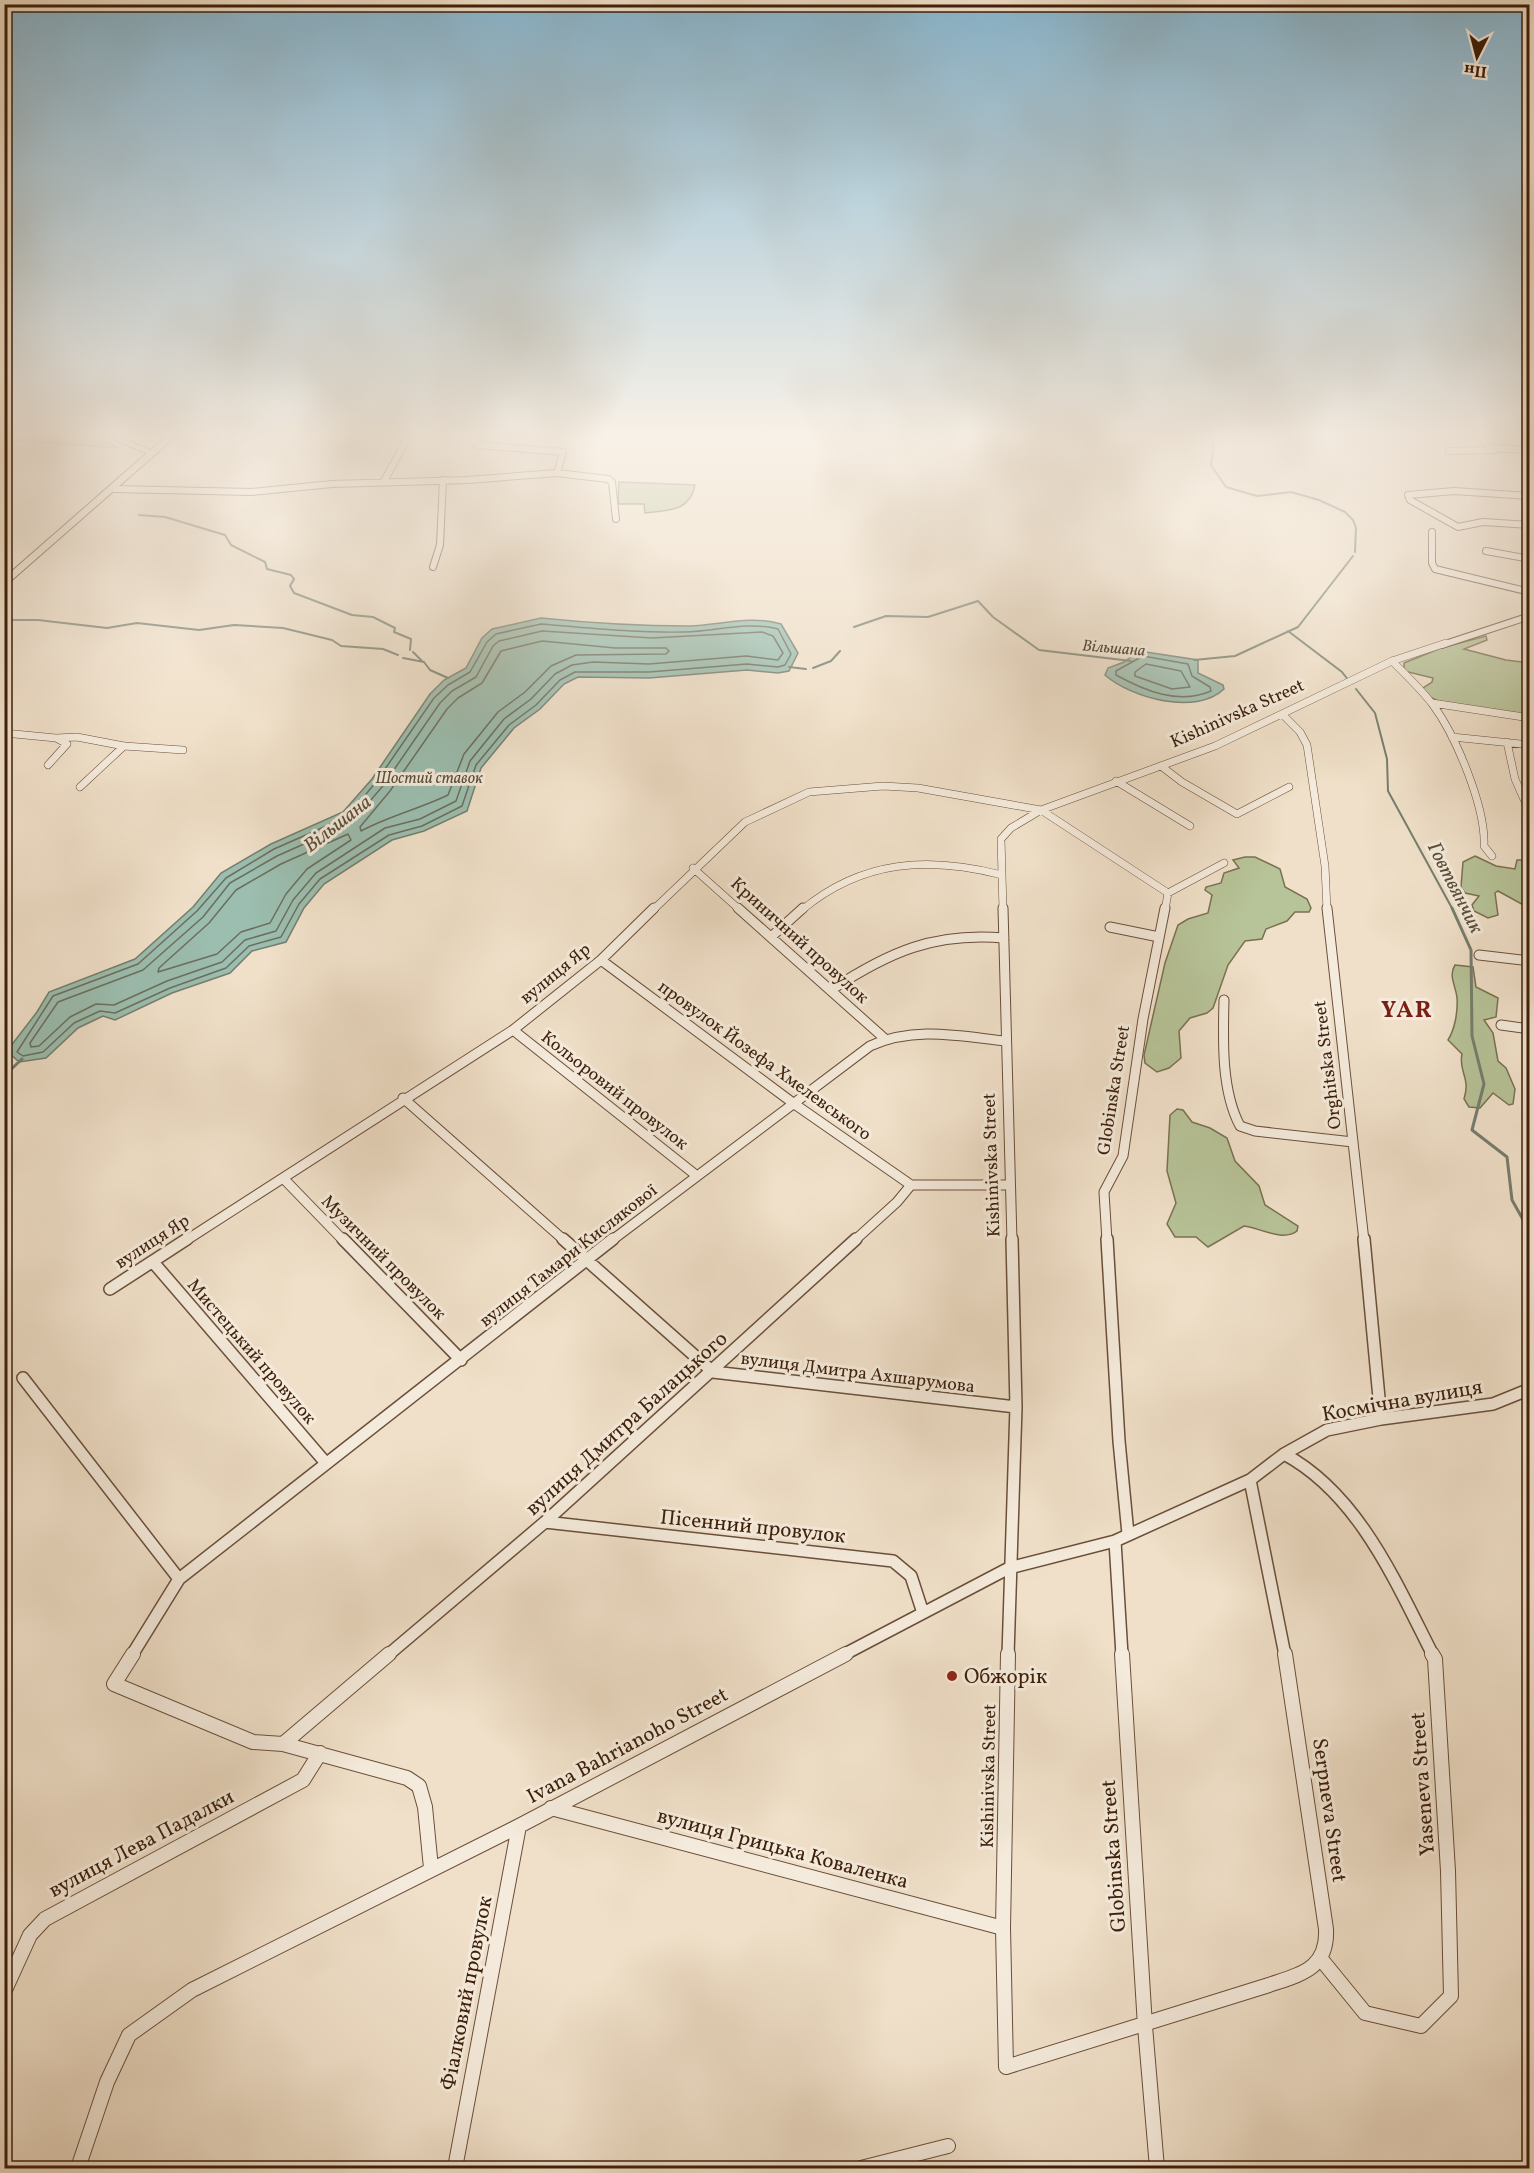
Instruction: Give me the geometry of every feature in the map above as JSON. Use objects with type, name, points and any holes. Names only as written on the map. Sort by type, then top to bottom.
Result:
[{"type":"main road","points":[[4,584],[63,533]]},
{"type":"street","points":[[433,567],[440,545],[441,533]]},
{"type":"street","points":[[1432,533],[1432,562],[1436,569],[1530,592]]},
{"type":"street","points":[[1486,551],[1530,559]]},
{"type":"street","name":"Kishinivska Street","points":[[1145,2026],[1005,2067],[1003,1928],[1010,1568],[1016,1407],[1001,839],[1011,828],[1041,810],[1215,746],[1392,661],[1530,616]]},
{"type":"street","points":[[1392,661],[1432,703],[1452,737],[1474,791],[1485,827],[1484,846],[1492,856]]},
{"type":"street","points":[[1432,703],[1530,718]]},
{"type":"street","name":"Orghitska Street","points":[[1283,715],[1300,732],[1307,745],[1319,839],[1325,866],[1339,1036],[1372,1303],[1381,1419]]},
{"type":"street","points":[[4,733],[56,738],[77,737],[124,746],[183,750]]},
{"type":"street","points":[[1452,737],[1530,745]]},
{"type":"street","points":[[48,765],[67,744],[56,738]]},
{"type":"street","points":[[1507,742],[1515,779],[1530,813]]},
{"type":"street","points":[[80,787],[124,746]]},
{"type":"street","points":[[1161,766],[1182,782],[1237,814],[1288,787]]},
{"type":"street","points":[[1116,781],[1190,826]]},
{"type":"street","name":"вулиця Яр","points":[[110,1289],[403,1098],[513,1030],[601,960],[693,868],[745,822],[809,792],[883,786],[918,788],[1041,810]]},
{"type":"street","points":[[1041,810],[1168,893],[1224,863]]},
{"type":"street","points":[[771,937],[794,914],[822,892],[843,879],[875,867],[935,864],[1002,875]]},
{"type":"street","name":"Криничний провулок","points":[[693,868],[885,1038]]},
{"type":"street","name":"Globinska Street","points":[[1128,1534],[1119,1441],[1104,1192],[1123,1156],[1143,1019],[1168,893]]},
{"type":"street","points":[[1110,927],[1159,937]]},
{"type":"street","points":[[831,990],[887,956],[927,940],[969,935],[1004,938]]},
{"type":"street","points":[[1479,955],[1530,961]]},
{"type":"street","name":"провулок Йозефа Хмелевського","points":[[601,960],[793,1103],[911,1185]]},
{"type":"street","points":[[1224,1000],[1223,1029],[1233,1114],[1240,1126],[1256,1131],[1353,1142]]},
{"type":"street","points":[[1501,1025],[1530,1029]]},
{"type":"street","name":"Кольоровий провулок","points":[[513,1030],[697,1176]]},
{"type":"street","name":"вулиця Тамари Кислякової","points":[[179,1579],[325,1462],[461,1360],[586,1260],[793,1103],[885,1038],[916,1033],[1005,1041]]},
{"type":"street","points":[[403,1098],[713,1372]]},
{"type":"street","name":"Музичний провулок","points":[[283,1178],[461,1360]]},
{"type":"street","points":[[911,1185],[1009,1185]]},
{"type":"street","name":"вулиця Дмитра Балацького","points":[[283,1744],[545,1522],[713,1372],[897,1202],[911,1185]]},
{"type":"street","name":"Мистецький провулок","points":[[153,1262],[325,1462]]},
{"type":"street","name":"вулиця Дмитра Ахшарумова","points":[[713,1372],[1016,1407]]},
{"type":"street","points":[[23,1378],[179,1579],[114,1684],[253,1742],[283,1744],[407,1778],[419,1786],[425,1807],[431,1868]]},
{"type":"street","name":"Космічна вулиця","points":[[1284,1454],[1327,1430],[1381,1419],[1493,1404],[1530,1389]]},
{"type":"street","name":"Ivana Bahrianoho Street","points":[[78,2169],[118,2054],[129,2035],[144,2022],[192,1990],[431,1868],[519,1826],[1010,1568],[1115,1541],[1250,1480],[1284,1454]]},
{"type":"street","name":"Yaseneva Street","points":[[1284,1454],[1304,1464],[1349,1509],[1385,1563],[1435,1659],[1448,1870],[1451,1996],[1421,2026],[1365,2013],[1321,1959]]},
{"type":"street","name":"Serpneva Street","points":[[1250,1480],[1291,1684],[1325,1931],[1326,1941],[1321,1959]]},
{"type":"street","name":"Пісенний провулок","points":[[545,1522],[892,1561],[903,1565],[910,1572],[923,1613]]},
{"type":"street","name":"Globinska Street","points":[[1115,1541],[1145,2026],[1157,2169]]},
{"type":"street","name":"вулиця Лева Падалки","points":[[4,1992],[30,1935],[45,1919],[303,1780],[320,1753]]},
{"type":"street","name":"вулиця Грицька Коваленка","points":[[552,1808],[1003,1928]]},
{"type":"street","name":"Фіалковий провулок","points":[[455,2169],[519,1826]]},
{"type":"street","points":[[1145,2026],[1282,1980],[1306,1970],[1321,1959]]},
{"type":"street","points":[[861,2169],[948,2146]]},
{"type":"shaded area","points":[[1486,636],[1487,640],[1464,649],[1506,660],[1529,663],[1529,717],[1438,701],[1426,695],[1423,688],[1432,682],[1433,678],[1404,671],[1404,663],[1441,648]]},
{"type":"shaded area","points":[[1475,856],[1496,866],[1515,869],[1517,860],[1529,860],[1529,908],[1498,891],[1495,893],[1498,915],[1488,918],[1474,911],[1472,905],[1479,896],[1465,893],[1461,887],[1463,862]]},
{"type":"shaded area","points":[[1255,857],[1280,869],[1285,887],[1307,899],[1311,908],[1309,912],[1295,912],[1287,921],[1266,929],[1262,939],[1245,941],[1228,965],[1213,1008],[1207,1013],[1190,1018],[1179,1031],[1181,1058],[1169,1068],[1157,1072],[1145,1063],[1144,1055],[1165,963],[1178,925],[1188,919],[1208,913],[1212,895],[1205,890],[1206,887],[1221,883],[1224,873],[1239,868],[1233,860]]},
{"type":"shaded area","points":[[1455,965],[1473,967],[1476,987],[1498,998],[1496,1017],[1484,1020],[1493,1033],[1498,1061],[1506,1068],[1515,1089],[1513,1104],[1509,1105],[1493,1093],[1480,1108],[1469,1107],[1464,1099],[1466,1085],[1462,1054],[1448,1040],[1457,1008],[1452,977]]},
{"type":"shaded area","points":[[1177,1109],[1183,1110],[1192,1122],[1210,1128],[1227,1138],[1235,1161],[1259,1186],[1265,1205],[1298,1226],[1297,1231],[1278,1235],[1244,1226],[1208,1247],[1196,1237],[1175,1237],[1167,1224],[1176,1203],[1167,1171],[1170,1115]]},
{"type":"water","name":"Шостий ставок","points":[[541,618],[670,626],[747,620],[770,621],[781,624],[798,653],[789,671],[778,673],[747,670],[649,678],[578,677],[564,684],[540,709],[514,728],[481,768],[467,811],[424,831],[392,840],[324,884],[304,908],[286,942],[252,951],[230,973],[172,993],[115,1020],[103,1016],[78,1028],[46,1058],[19,1062],[7,1051],[37,1012],[49,992],[135,959],[193,907],[221,873],[271,844],[343,812],[372,779],[430,694],[444,680],[466,668],[482,638],[492,629]]},
{"type":"water","points":[[1139,651],[1198,660],[1198,673],[1223,685],[1224,689],[1212,697],[1197,701],[1164,701],[1131,691],[1105,675],[1108,668],[1124,662]]},
{"type":"waterway","points":[[220,533],[225,535],[231,545],[265,562],[267,569],[291,575],[294,579],[290,586],[294,593],[352,615],[373,617],[395,628],[394,632],[411,639],[410,650]]},
{"type":"waterway","name":"Вільшана","points":[[1355,552],[1356,533]]},
{"type":"waterway","name":"Вільшана","points":[[1288,631],[1298,627],[1353,556]]},
{"type":"waterway","name":"Вільшана","points":[[854,627],[886,616],[928,617],[978,601],[993,617],[1039,650],[1131,661]]},
{"type":"waterway","points":[[12,620],[38,620],[107,628],[137,623],[199,630],[234,625],[283,628],[332,640],[341,646],[383,649],[398,655]]},
{"type":"waterway","name":"Вільшана","points":[[1194,660],[1235,656],[1288,631]]},
{"type":"waterway","name":"Говтвянчик","points":[[1288,631],[1342,672],[1349,681]]},
{"type":"waterway","name":"Вільшана","points":[[813,668],[831,661],[840,651]]},
{"type":"waterway","points":[[413,652],[423,662]]},
{"type":"waterway","points":[[403,658],[423,662]]},
{"type":"waterway","points":[[423,662],[430,670],[448,678]]},
{"type":"waterway","name":"Вільшана","points":[[789,667],[806,669]]},
{"type":"waterway","name":"Говтвянчик","points":[[1356,689],[1375,713],[1387,759],[1388,791],[1452,909]]},
{"type":"waterway","name":"Говтвянчик","points":[[1452,909],[1471,950],[1472,1036],[1484,1084],[1472,1130],[1507,1157],[1512,1200],[1530,1232]]},
{"type":"waterway","name":"Вільшана","points":[[4,1076],[22,1059]]},
{"type":"place","name":"Обжорік","points":[[952,1676]]},
{"type":"district","name":"YAR","points":[[1407,1009]]}]
